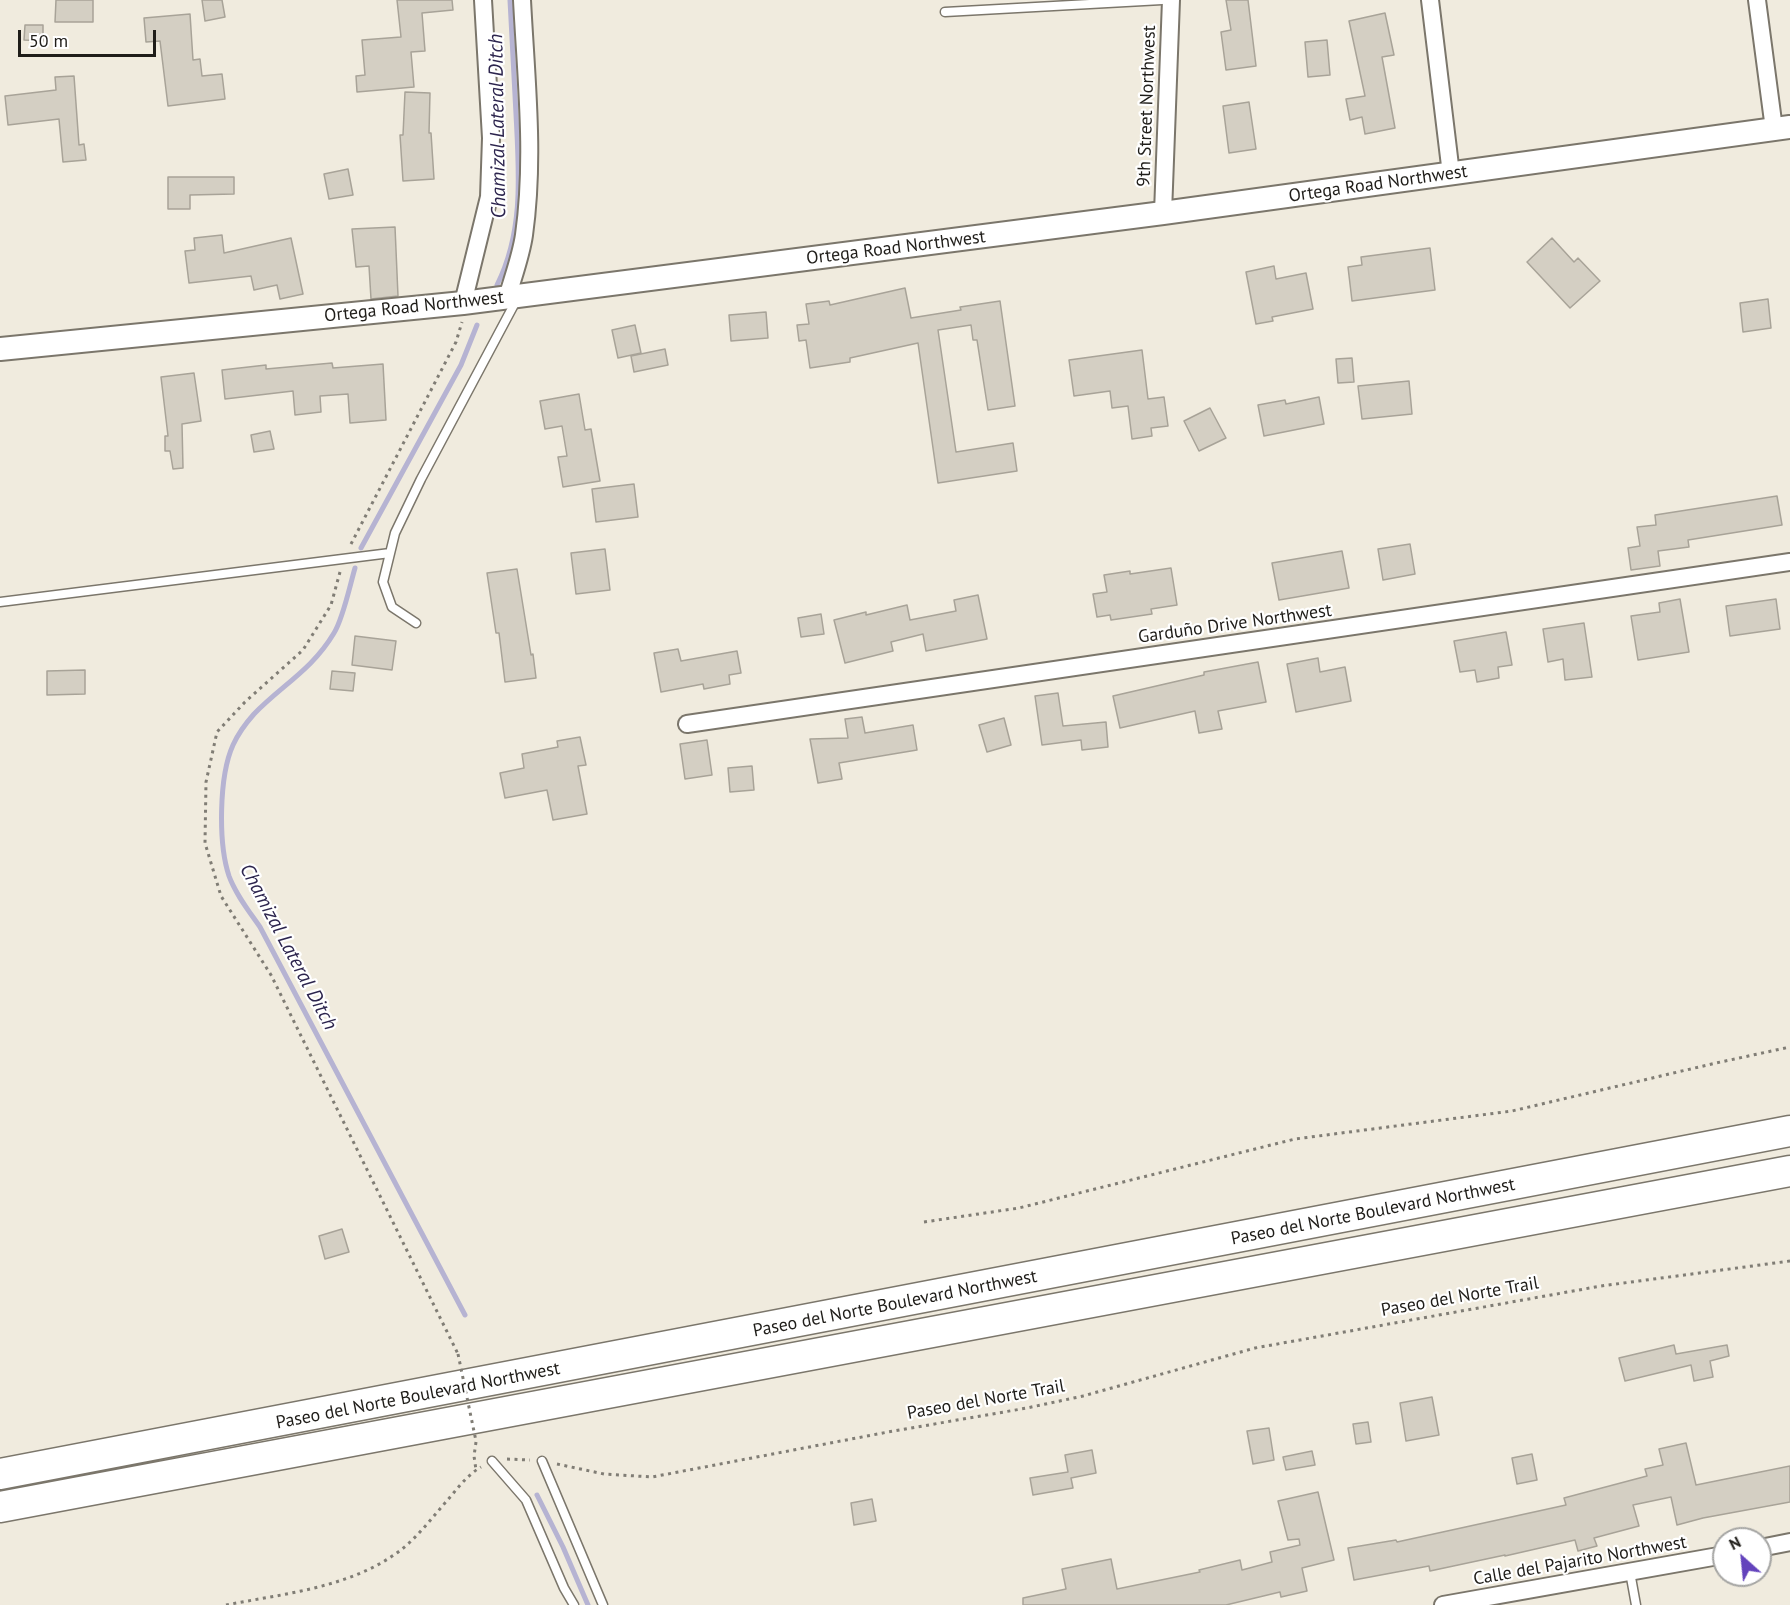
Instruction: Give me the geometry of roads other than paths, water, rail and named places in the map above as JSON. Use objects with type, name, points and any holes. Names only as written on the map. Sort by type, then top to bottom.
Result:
[{"type":"highway","name":"Paseo del Norte Boulevard Northwest","points":[[0,1474],[1790,1131]]},
{"type":"highway","name":"Paseo del Norte Boulevard Northwest","points":[[0,1507],[1790,1171]]},
{"type":"street","points":[[463,303],[489,197],[491,138],[483,0]]},
{"type":"street","points":[[513,297],[529,195],[530,147],[522,0]]},
{"type":"street","name":"9th Street Northwest","points":[[1163,213],[1171,0]]},
{"type":"street","points":[[1430,0],[1451,174]]},
{"type":"street","points":[[1757,0],[1782,128]]},
{"type":"street","name":"Ortega Road Northwest","points":[[0,348],[513,297],[1163,213],[1782,128]]},
{"type":"street","name":"Garduño Drive Northwest","points":[[687,724],[1790,562]]},
{"type":"street","points":[[1772,1546],[1790,1542]]},
{"type":"street","name":"Calle del Pajarito Northwest","points":[[1443,1605],[1712,1557]]},
{"type":"lane","points":[[945,12],[1162,0]]},
{"type":"lane","points":[[416,623],[392,607],[383,582],[395,533],[513,297]]},
{"type":"lane","points":[[0,602],[390,553]]},
{"type":"lane","points":[[492,1461],[526,1500],[564,1588],[574,1605]]},
{"type":"lane","points":[[542,1461],[603,1605]]},
{"type":"lane","points":[[1630,1572],[1636,1605]]},
{"type":"waterway","name":"Chamizal Lateral Ditch","points":[[497,285],[512,244],[518,201],[510,0]]},
{"type":"waterway","name":"Chamizal Lateral Ditch","points":[[361,548],[461,365],[477,325]]},
{"type":"waterway","name":"Chamizal Lateral Ditch","points":[[355,568],[346,602],[334,633],[316,657],[254,714],[233,745],[228,758],[223,791],[222,828],[225,862],[235,890],[260,927],[465,1315]]},
{"type":"waterway","name":"Chamizal Lateral Ditch","points":[[537,1495],[588,1605]]}]
